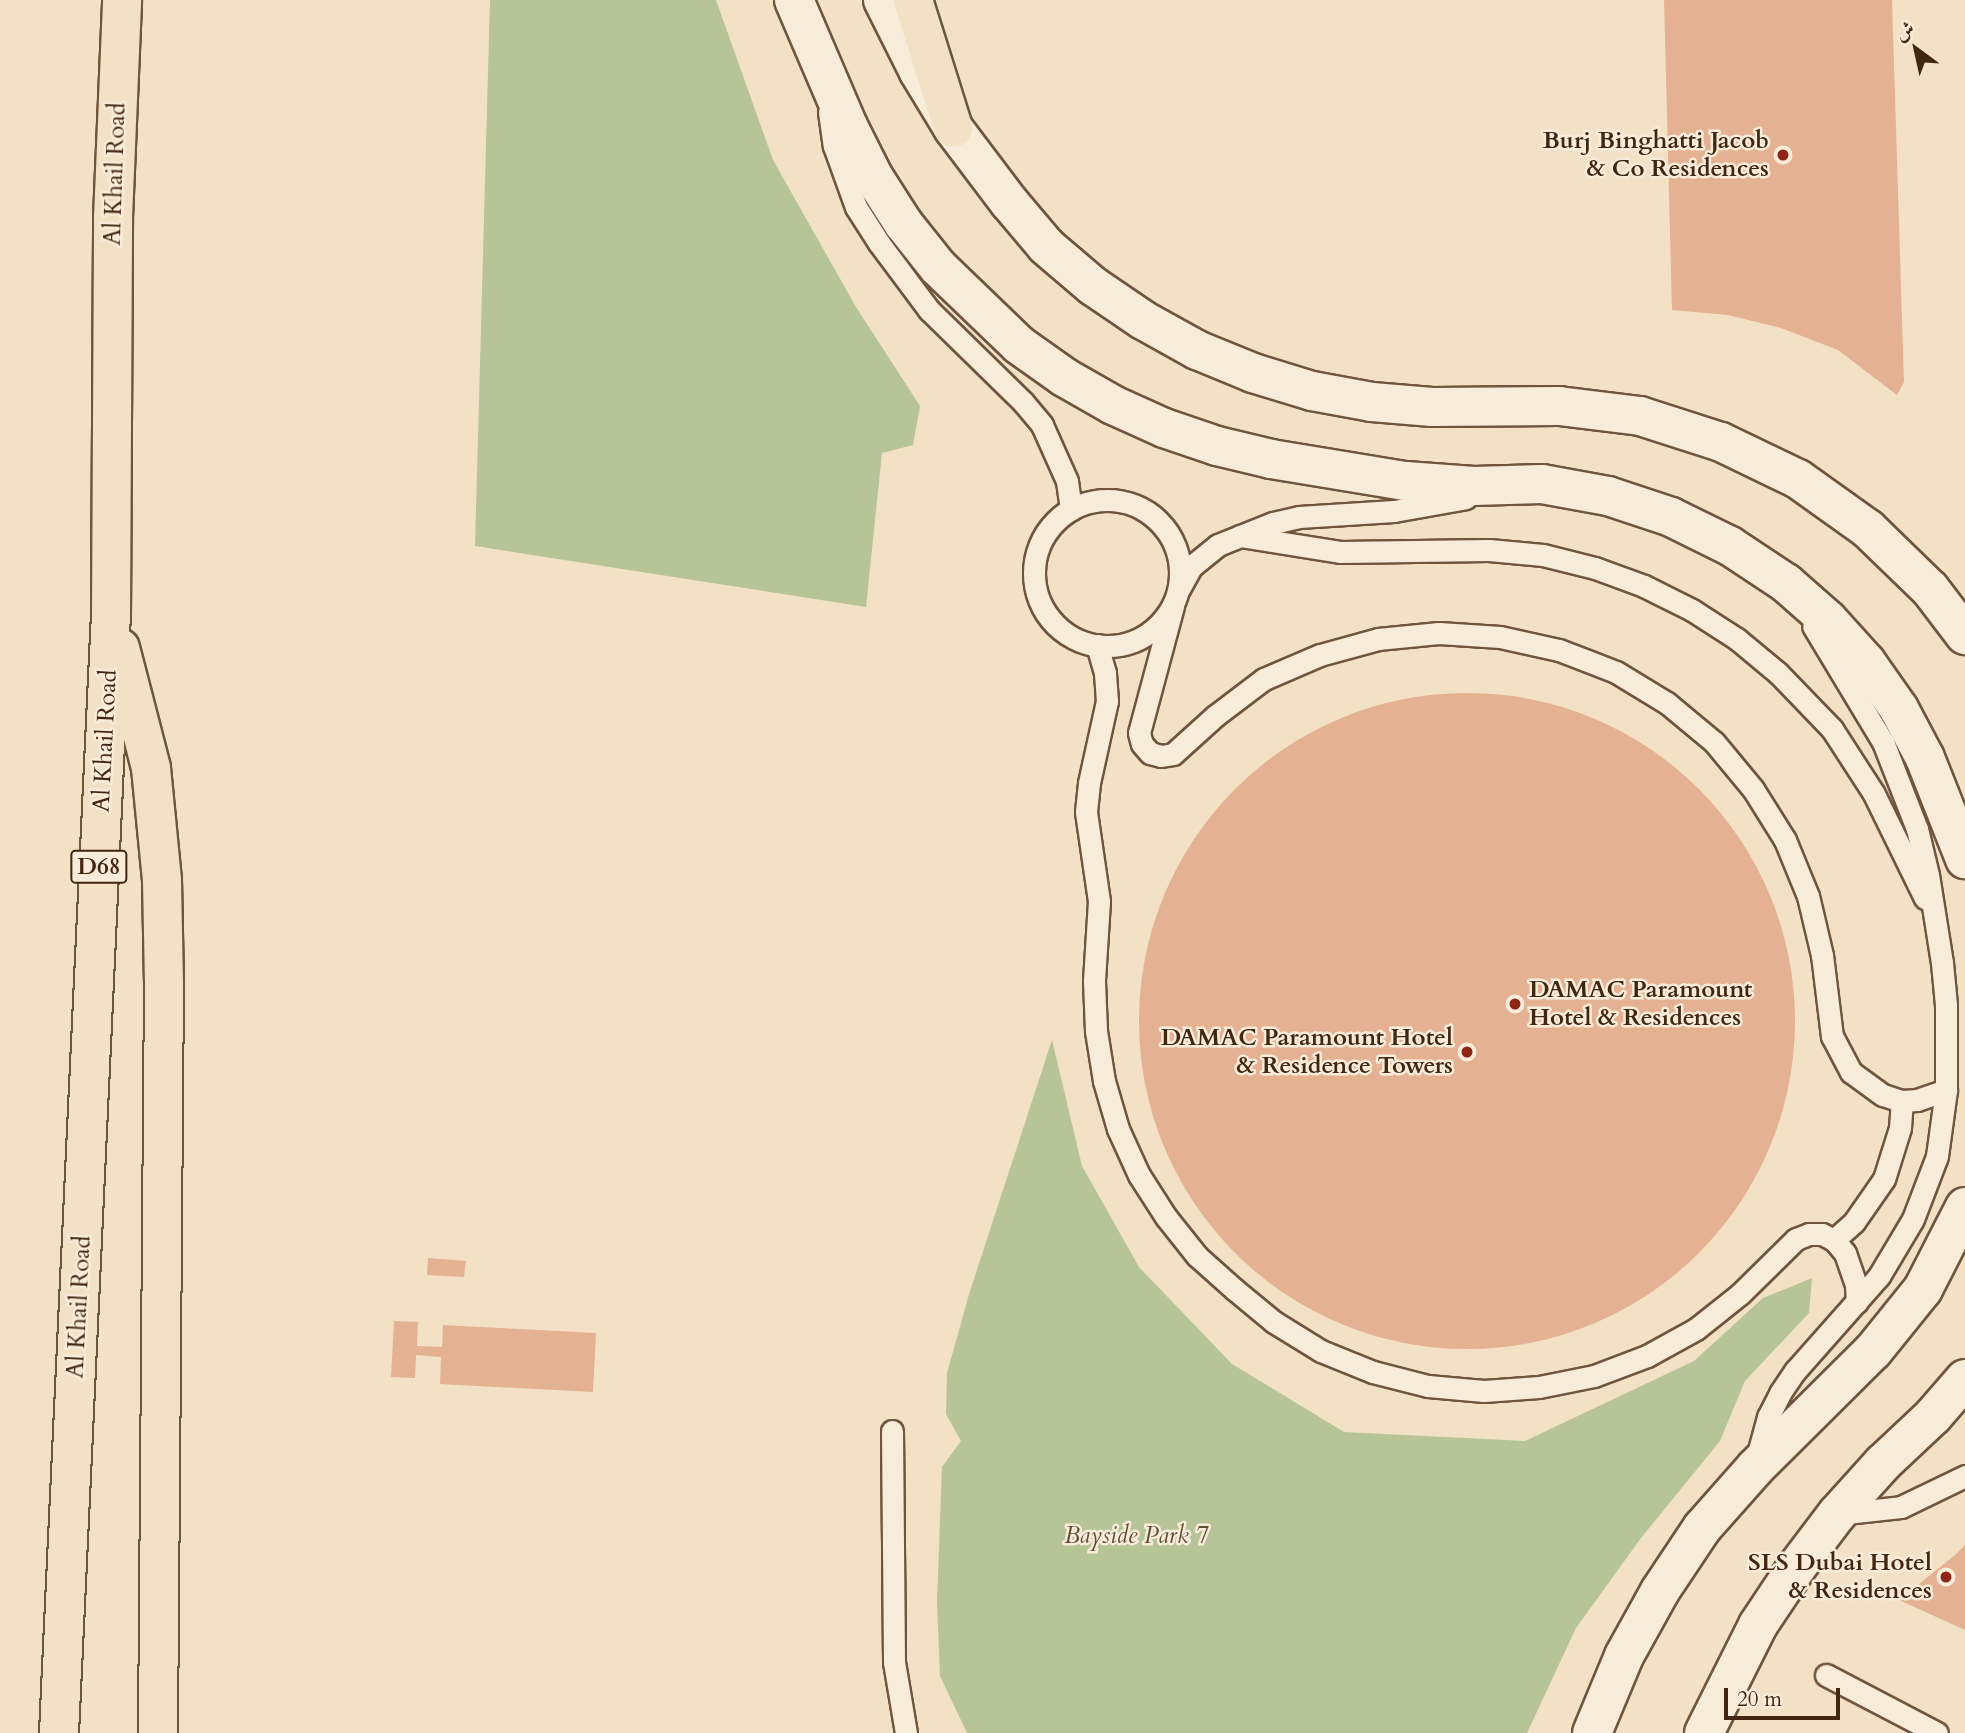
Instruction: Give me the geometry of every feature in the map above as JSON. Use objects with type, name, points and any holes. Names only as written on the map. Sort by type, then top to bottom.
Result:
[{"type":"highway","name":"Al Khail Road","points":[[59,1733],[111,615],[113,218],[122,0]]},
{"type":"highway","points":[[913,0],[953,128]]},
{"type":"highway","points":[[111,615],[151,768],[162,892],[164,996],[158,1733]]},
{"type":"street","points":[[794,0],[873,176],[903,223],[938,267],[1019,345],[1064,377],[1113,405],[1185,435],[1271,459],[1406,481],[1474,486],[1542,484],[1608,496],[1671,517],[1730,546],[1786,583],[1828,620],[1859,654],[1899,709],[1925,758],[1965,859]]},
{"type":"street","points":[[883,0],[919,72],[953,128],[1046,246],[1093,286],[1143,320],[1196,349],[1253,373],[1312,391],[1371,402],[1433,407],[1559,406],[1640,416],[1721,442],[1798,479],[1868,529],[1930,589],[1965,635]]},
{"type":"street","points":[[1592,1733],[1624,1656],[1660,1591],[1702,1528],[1755,1468],[1872,1351],[1923,1289],[1965,1207]]},
{"type":"street","points":[[1704,1733],[1758,1625],[1796,1568],[1838,1514],[1965,1379]]},
{"type":"lane","points":[[826,75],[834,146],[856,206],[878,243],[929,310],[1023,402],[1042,425],[1067,481],[1070,510]]},
{"type":"lane","points":[[1542,484],[1394,511],[1299,517],[1273,523],[1218,545],[1192,566],[1175,599],[1153,629],[1141,638],[1112,646],[1097,645],[1066,634],[1044,611],[1034,579],[1037,555],[1047,533],[1070,510],[1085,504],[1115,501],[1145,511],[1157,520],[1174,545],[1179,560],[1175,599],[1139,733],[1142,744],[1150,753],[1161,756],[1173,754],[1215,716],[1264,680],[1320,655],[1378,639],[1451,634],[1500,637],[1559,650],[1616,672],[1667,703],[1714,742],[1745,779],[1785,840],[1808,896],[1822,955],[1832,1036],[1851,1072],[1866,1085],[1902,1101],[1917,1100],[1946,1090]]},
{"type":"lane","points":[[1240,536],[1340,552],[1489,550],[1543,555],[1607,572],[1644,586],[1692,610],[1737,639],[1777,673],[1832,729],[1867,783],[1936,921]]},
{"type":"lane","points":[[1755,1468],[1764,1430],[1780,1393],[1795,1371],[1857,1302],[1898,1248],[1927,1188],[1944,1123],[1946,1090],[1946,1005],[1936,921],[1917,829],[1883,742],[1861,700],[1786,583]]},
{"type":"lane","points":[[1097,645],[1105,673],[1107,701],[1089,783],[1086,812],[1099,901],[1094,981],[1096,1031],[1104,1081],[1118,1129],[1133,1163],[1166,1217],[1197,1256],[1274,1322],[1321,1351],[1384,1375],[1428,1386],[1483,1391],[1539,1387],[1594,1376],[1647,1356],[1713,1315],[1740,1294],[1796,1239],[1809,1234],[1822,1234],[1834,1240],[1852,1269],[1857,1302]]},
{"type":"lane","points":[[1834,1240],[1863,1212],[1884,1179],[1900,1128],[1902,1101]]},
{"type":"lane","points":[[892,1431],[894,1662],[906,1733]]},
{"type":"lane","points":[[1838,1514],[1901,1507],[1965,1476]]},
{"type":"lane","points":[[1826,1675],[1937,1733]]},
{"type":"green space","points":[[490,0],[716,0],[773,160],[856,307],[920,406],[913,445],[882,453],[866,607],[475,546]]},
{"type":"green space","name":"Bayside Park 7","points":[[1052,1040],[1082,1166],[1139,1267],[1232,1364],[1344,1432],[1525,1441],[1694,1361],[1763,1298],[1812,1278],[1809,1313],[1745,1381],[1720,1441],[1641,1538],[1576,1628],[1527,1733],[967,1733],[940,1676],[937,1603],[942,1467],[961,1441],[946,1414],[947,1373],[970,1291]]},
{"type":"building","name":"Burj Binghatti Jacob & Co Residences","points":[[1664,0],[1892,0],[1904,382],[1897,395],[1838,350],[1781,328],[1728,315],[1672,310]]},
{"type":"building","name":"DAMAC Paramount Hotel & Residence Towers","points":[[1467,693],[1531,699],[1593,718],[1649,748],[1699,789],[1740,839],[1770,895],[1789,957],[1795,1021],[1789,1085],[1770,1147],[1740,1203],[1699,1253],[1649,1294],[1593,1324],[1531,1343],[1467,1349],[1403,1343],[1341,1324],[1285,1294],[1235,1253],[1194,1203],[1164,1147],[1145,1085],[1139,1021],[1145,957],[1164,895],[1194,839],[1235,789],[1285,748],[1341,718],[1403,699]]},
{"type":"building","points":[[428,1258],[466,1261],[464,1277],[427,1275]]},
{"type":"building","points":[[394,1321],[418,1322],[417,1346],[442,1347],[443,1325],[596,1333],[593,1392],[440,1384],[441,1357],[416,1355],[415,1378],[391,1377]]},
{"type":"building","name":"SLS Dubai Hotel & Residences","points":[[1965,1545],[1965,1630],[1899,1600],[1955,1555]]},
{"type":"place","name":"Burj Binghatti Jacob & Co Residences","points":[[1783,155]]},
{"type":"place","name":"DAMAC Paramount Hotel & Residences","points":[[1515,1004]]},
{"type":"place","name":"DAMAC Paramount Hotel & Residence Towers","points":[[1467,1052]]},
{"type":"place","name":"SLS Dubai Hotel & Residences","points":[[1946,1577]]}]
